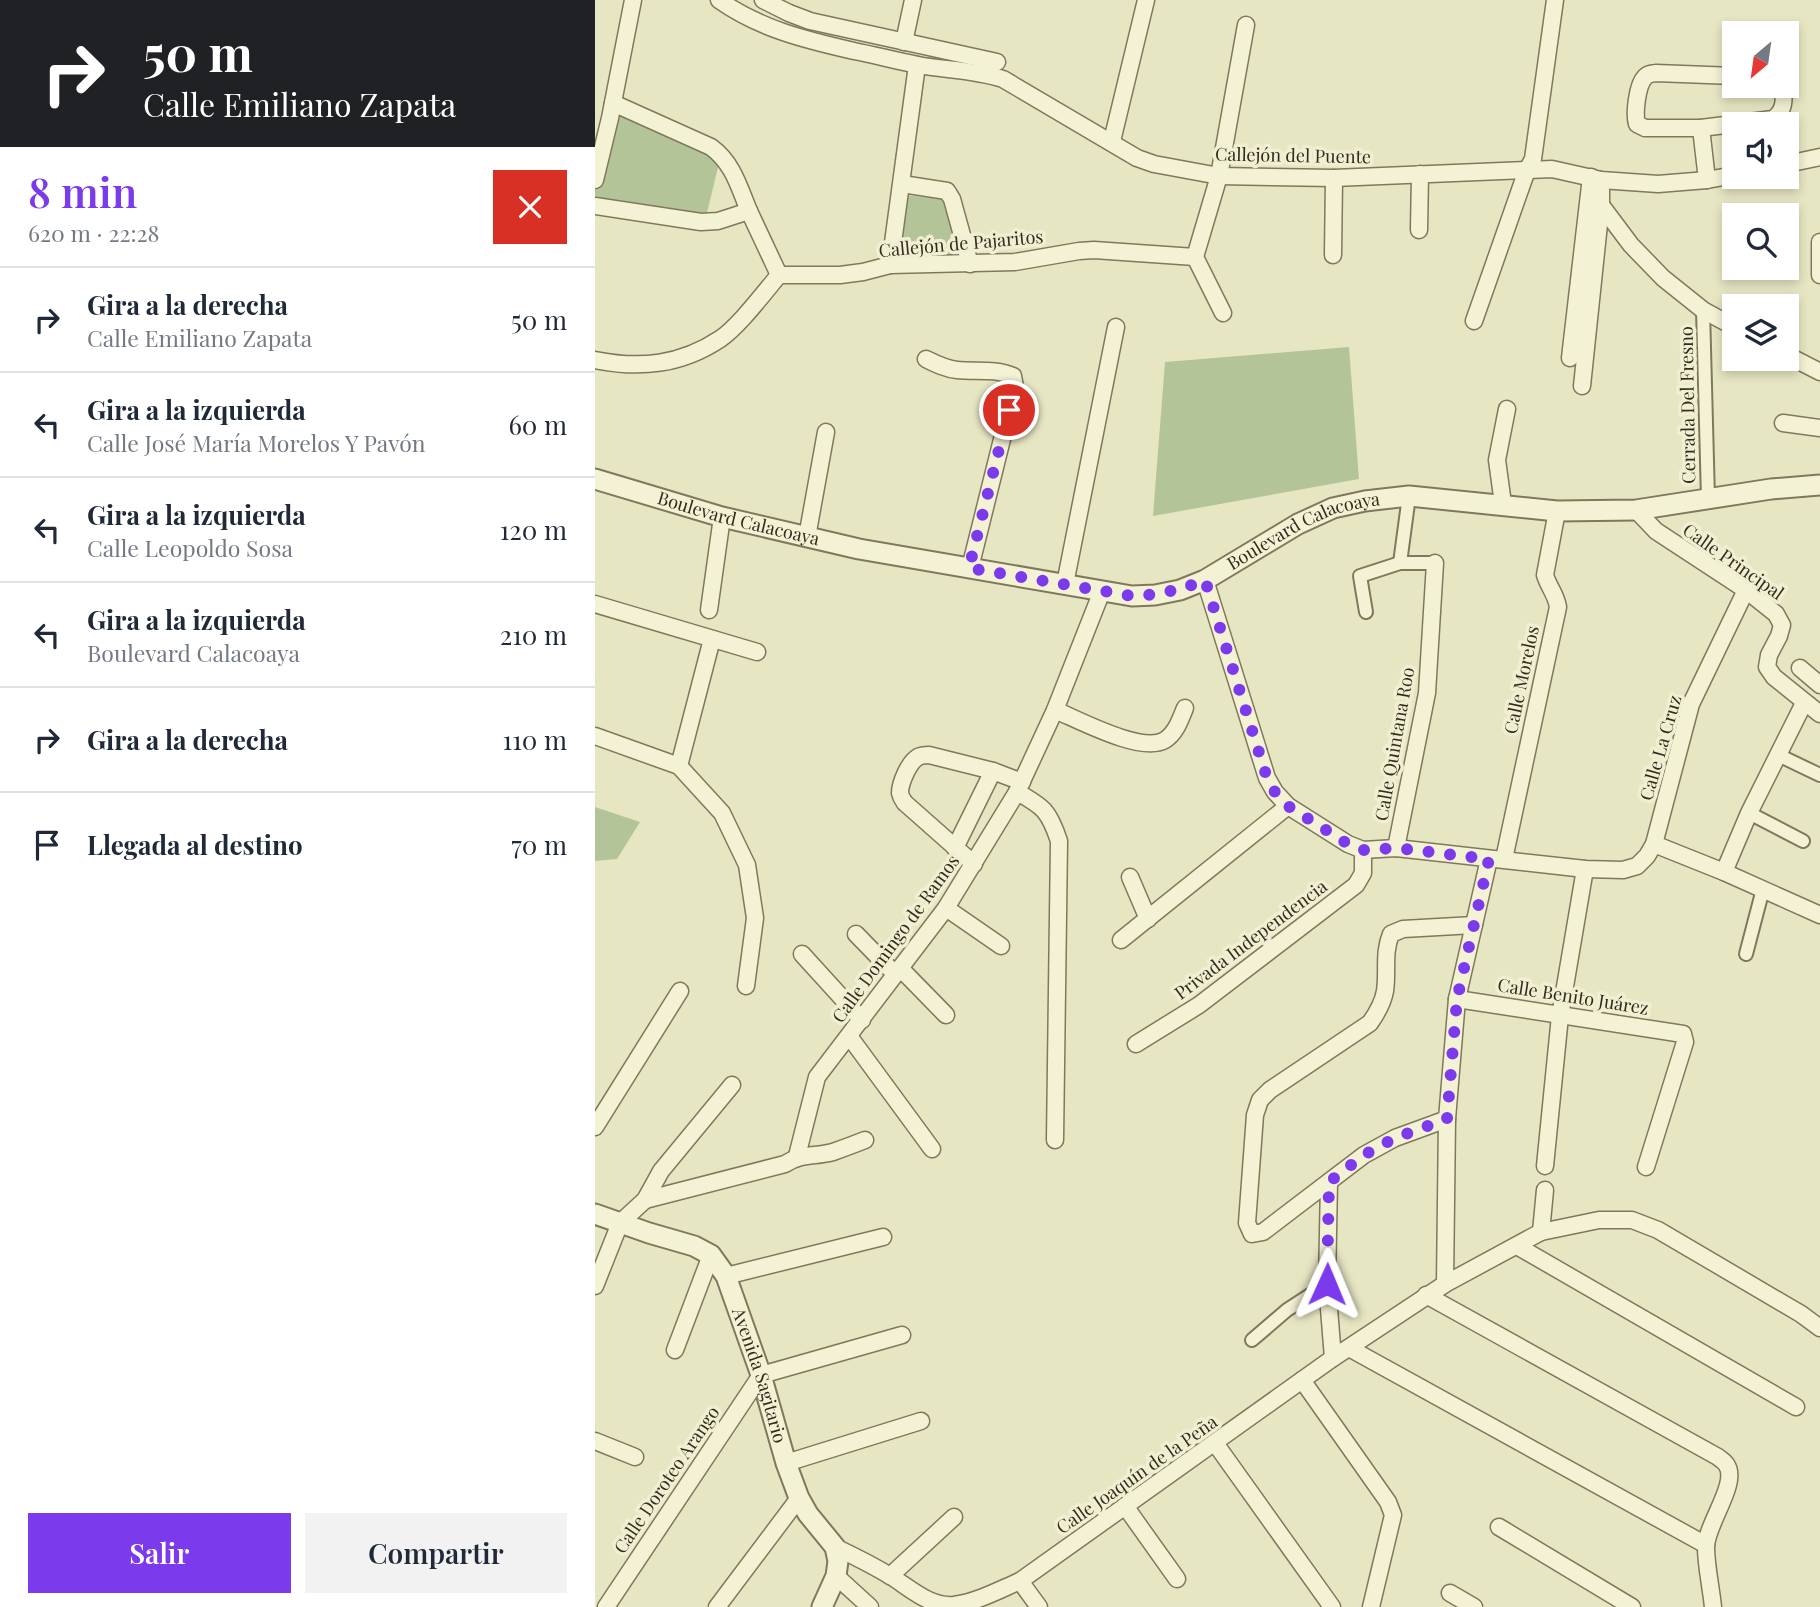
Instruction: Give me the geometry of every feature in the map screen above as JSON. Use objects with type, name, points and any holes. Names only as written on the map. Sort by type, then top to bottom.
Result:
[{"type":"street","points":[[595,180],[606,112],[633,0]]},
{"type":"street","name":"Callejón del Puente","points":[[719,0],[738,14],[805,40],[917,65],[989,74],[1003,79],[1137,158],[1154,164],[1219,176],[1334,178],[1552,169],[1596,179],[1658,184],[1722,177]]},
{"type":"street","points":[[763,0],[790,7],[810,21],[997,62]]},
{"type":"street","points":[[904,41],[913,0]]},
{"type":"street","points":[[1112,141],[1146,0]]},
{"type":"street","points":[[1474,321],[1533,159],[1555,0]]},
{"type":"street","points":[[1223,313],[1195,257],[1219,176],[1246,25]]},
{"type":"street","points":[[890,265],[917,65]]},
{"type":"street","points":[[1722,76],[1648,74],[1639,86],[1635,117],[1637,124],[1645,128],[1701,128],[1773,119],[1780,114],[1784,98]]},
{"type":"street","points":[[595,359],[647,365],[683,358],[721,338],[747,313],[779,275],[723,156],[711,147],[606,112]]},
{"type":"street","points":[[1701,128],[1707,180]]},
{"type":"street","points":[[1799,161],[1820,157]]},
{"type":"street","points":[[1419,230],[1420,174]]},
{"type":"street","points":[[1333,255],[1334,178]]},
{"type":"street","points":[[1582,386],[1601,205],[1596,179]]},
{"type":"street","points":[[1570,358],[1596,179]]},
{"type":"street","points":[[902,184],[947,191],[952,199],[970,264]]},
{"type":"street","points":[[1601,205],[1631,245],[1663,278],[1703,310],[1722,320]]},
{"type":"street","points":[[595,206],[701,222],[718,221],[749,211]]},
{"type":"street","points":[[1820,242],[1820,275]]},
{"type":"street","name":"Callejón de Pajaritos","points":[[779,275],[840,275],[890,265],[1015,262],[1094,250],[1195,257]]},
{"type":"street","name":"Cerrada Del Fresno","points":[[1703,310],[1707,499]]},
{"type":"street","points":[[1065,584],[1116,327]]},
{"type":"street","points":[[926,359],[956,370],[1004,372],[1013,376],[1015,387],[969,568]]},
{"type":"street","points":[[1799,361],[1820,372]]},
{"type":"street","points":[[1503,504],[1497,460],[1507,409]]},
{"type":"street","points":[[1783,423],[1820,428]]},
{"type":"street","points":[[807,537],[826,432]]},
{"type":"street","name":"Boulevard Calacoaya","points":[[595,479],[722,517],[859,549],[1132,596],[1180,590],[1205,580],[1298,524],[1333,508],[1365,501],[1409,496],[1557,511],[1636,510],[1772,489],[1820,485]]},
{"type":"street","points":[[1400,563],[1409,496]]},
{"type":"street","name":"Calle Principal","points":[[1636,510],[1673,544],[1746,590],[1776,614],[1782,625],[1769,655],[1767,667],[1774,677],[1820,714]]},
{"type":"street","name":"Calle Morelos","points":[[1445,1284],[1447,1119],[1457,999],[1474,925],[1497,859],[1557,607],[1556,597],[1548,586],[1545,575],[1557,511]]},
{"type":"street","points":[[709,610],[722,517]]},
{"type":"street","points":[[1366,612],[1360,576],[1400,563],[1435,563]]},
{"type":"street","name":"Calle Quintana Roo","points":[[1396,848],[1427,693],[1435,563]]},
{"type":"street","points":[[1205,580],[1267,778],[1288,806],[1348,844],[1363,850],[1396,848],[1585,869],[1623,870],[1637,866],[1654,844],[1763,889],[1818,908]]},
{"type":"street","name":"Calle La Cruz","points":[[1654,844],[1691,704],[1746,590]]},
{"type":"street","name":"Calle Domingo de Ramos","points":[[797,1156],[817,1077],[946,908],[1019,787],[1055,710],[1102,591]]},
{"type":"street","points":[[595,604],[757,652]]},
{"type":"street","points":[[679,766],[712,639]]},
{"type":"street","points":[[1800,668],[1820,685]]},
{"type":"street","points":[[1724,872],[1749,813],[1804,703]]},
{"type":"street","points":[[1055,710],[1125,740],[1146,745],[1164,741],[1177,727],[1185,708]]},
{"type":"street","points":[[595,736],[679,766],[722,813],[747,865],[755,919],[746,986]]},
{"type":"street","points":[[974,864],[901,798],[901,785],[915,758],[929,755],[993,771],[1019,787],[1039,804],[1052,821],[1059,841],[1055,1140]]},
{"type":"street","points":[[1778,755],[1820,775]]},
{"type":"street","points":[[955,848],[993,771]]},
{"type":"street","points":[[1121,940],[1288,806]]},
{"type":"street","points":[[1749,813],[1803,841]]},
{"type":"street","name":"Privada Independencia","points":[[1136,1044],[1199,1004],[1356,886],[1363,873],[1363,850]]},
{"type":"street","points":[[1545,1166],[1560,1016],[1585,869]]},
{"type":"street","points":[[1130,877],[1148,919]]},
{"type":"street","points":[[1746,954],[1763,889]]},
{"type":"street","points":[[946,908],[1000,946]]},
{"type":"street","points":[[1447,1119],[1395,1138],[1364,1155],[1263,1232],[1252,1234],[1247,1223],[1255,1115],[1260,1100],[1370,1023],[1380,1009],[1385,991],[1386,946],[1391,934],[1402,929],[1474,925]]},
{"type":"street","points":[[856,934],[946,1015]]},
{"type":"street","points":[[801,954],[862,1020]]},
{"type":"street","points":[[595,1127],[680,991]]},
{"type":"street","name":"Calle Benito Juárez","points":[[1457,999],[1683,1034],[1685,1042],[1646,1167]]},
{"type":"street","points":[[849,1036],[932,1149]]},
{"type":"street","points":[[595,1286],[620,1223],[645,1200],[661,1171],[732,1085]]},
{"type":"street","points":[[645,1200],[785,1164],[797,1156],[833,1152],[865,1140]]},
{"type":"street","points":[[1329,1182],[1327,1284],[1333,1358]]},
{"type":"street","points":[[1541,1232],[1545,1190]]},
{"type":"street","points":[[595,1214],[694,1246],[711,1255],[675,1350]]},
{"type":"street","name":"Calle Joaquín de la Peña","points":[[835,1547],[890,1576],[923,1599],[939,1605],[954,1605],[986,1596],[1020,1581],[1333,1358],[1445,1284],[1541,1232],[1599,1220],[1632,1220],[1658,1230],[1801,1314],[1820,1328]]},
{"type":"street","points":[[726,1276],[883,1237]]},
{"type":"street","points":[[1517,1246],[1795,1407]]},
{"type":"street","name":"Avenida Sagitario","points":[[711,1255],[726,1276],[761,1375],[799,1498],[808,1514],[835,1547]]},
{"type":"street","points":[[1252,1340],[1287,1310],[1327,1284]]},
{"type":"street","points":[[1426,1296],[1726,1464],[1730,1473],[1729,1484],[1710,1527],[1706,1545],[1713,1607]]},
{"type":"street","points":[[761,1375],[902,1335]]},
{"type":"street","points":[[1349,1348],[1706,1545]]},
{"type":"street","name":"Calle Doroteo Arango","points":[[606,1607],[761,1375]]},
{"type":"street","points":[[1302,1380],[1388,1502],[1393,1515],[1371,1607]]},
{"type":"street","points":[[786,1463],[921,1421]]},
{"type":"street","points":[[595,1441],[635,1457]]},
{"type":"street","points":[[1215,1443],[1332,1607]]},
{"type":"street","points":[[717,1607],[799,1498]]},
{"type":"street","points":[[1125,1506],[1177,1579]]},
{"type":"street","points":[[890,1576],[954,1517]]},
{"type":"street","points":[[1499,1527],[1632,1607]]},
{"type":"street","points":[[822,1607],[836,1576],[838,1561],[835,1547]]},
{"type":"street","points":[[836,1576],[870,1607]]},
{"type":"street","points":[[1020,1581],[1039,1607]]},
{"type":"street","points":[[1450,1593],[1474,1607]]},
{"type":"green space","points":[[614,109],[720,159],[706,217],[595,199]]},
{"type":"green space","points":[[906,195],[949,200],[965,259],[898,255]]},
{"type":"green space","points":[[1349,347],[1359,479],[1153,516],[1165,362]]},
{"type":"green space","points":[[595,807],[640,822],[617,859],[595,861]]},
{"type":"route","points":[[1009,410],[969,568],[1132,596],[1180,590],[1205,580],[1267,778],[1288,806],[1348,844],[1363,850],[1396,848],[1489,859],[1457,999],[1447,1119],[1395,1138],[1364,1155],[1329,1182],[1327,1284]]}]
